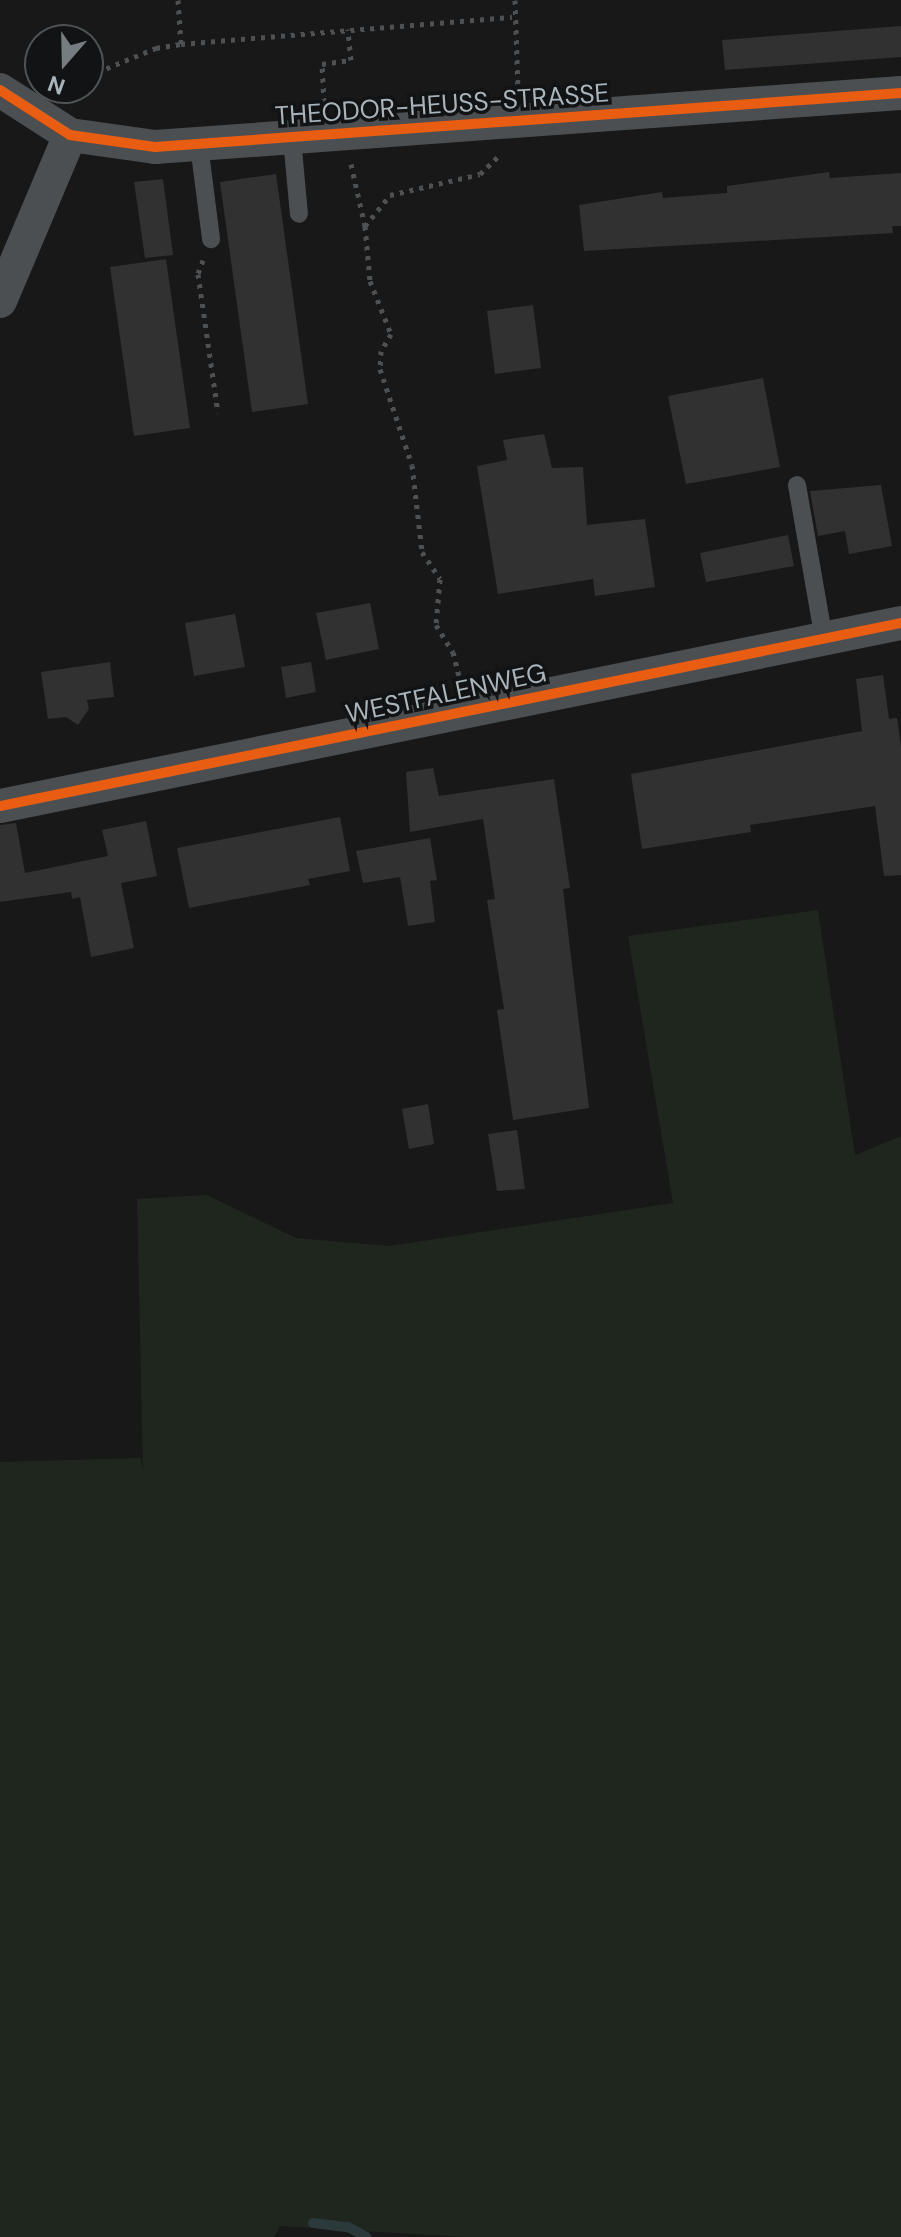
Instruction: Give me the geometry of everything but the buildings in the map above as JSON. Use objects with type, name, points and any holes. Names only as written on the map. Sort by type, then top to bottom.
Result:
[{"type":"street","name":"THEODOR-HEUSS-STRASSE","points":[[0,90],[70,135],[155,147],[901,93]]},
{"type":"street","points":[[0,301],[70,135]]},
{"type":"street","name":"WESTFALENWEG","points":[[0,806],[824,640],[900,631]]},
{"type":"lane","points":[[292,139],[299,214]]},
{"type":"lane","points":[[199,145],[211,239]]},
{"type":"lane","points":[[797,485],[824,640]]},
{"type":"path","points":[[178,0],[181,44]]},
{"type":"path","points":[[365,226],[390,195],[480,174],[495,164],[501,154],[501,123],[518,94],[512,17],[515,0]]},
{"type":"path","points":[[104,69],[156,48],[181,44],[512,17]]},
{"type":"path","points":[[348,29],[351,60],[322,64],[337,135],[355,202],[365,226],[370,281],[391,334],[381,351],[380,369],[412,465],[422,552],[440,579],[436,625],[453,652],[468,712]]},
{"type":"path","points":[[211,239],[198,274],[218,413]]},
{"type":"shaded area","points":[[818,910],[855,1155],[901,1136],[901,2237],[464,2237],[280,2226],[274,2237],[0,2237],[0,1462],[141,1458],[143,1471],[137,1199],[207,1195],[296,1238],[389,1246],[673,1203],[628,936]]},
{"type":"waterway","points":[[313,2223],[348,2227],[367,2237]]},
{"type":"cycle path","points":[[0,90],[70,135],[155,147],[901,93]]},
{"type":"cycle path","points":[[0,806],[901,623]]}]
